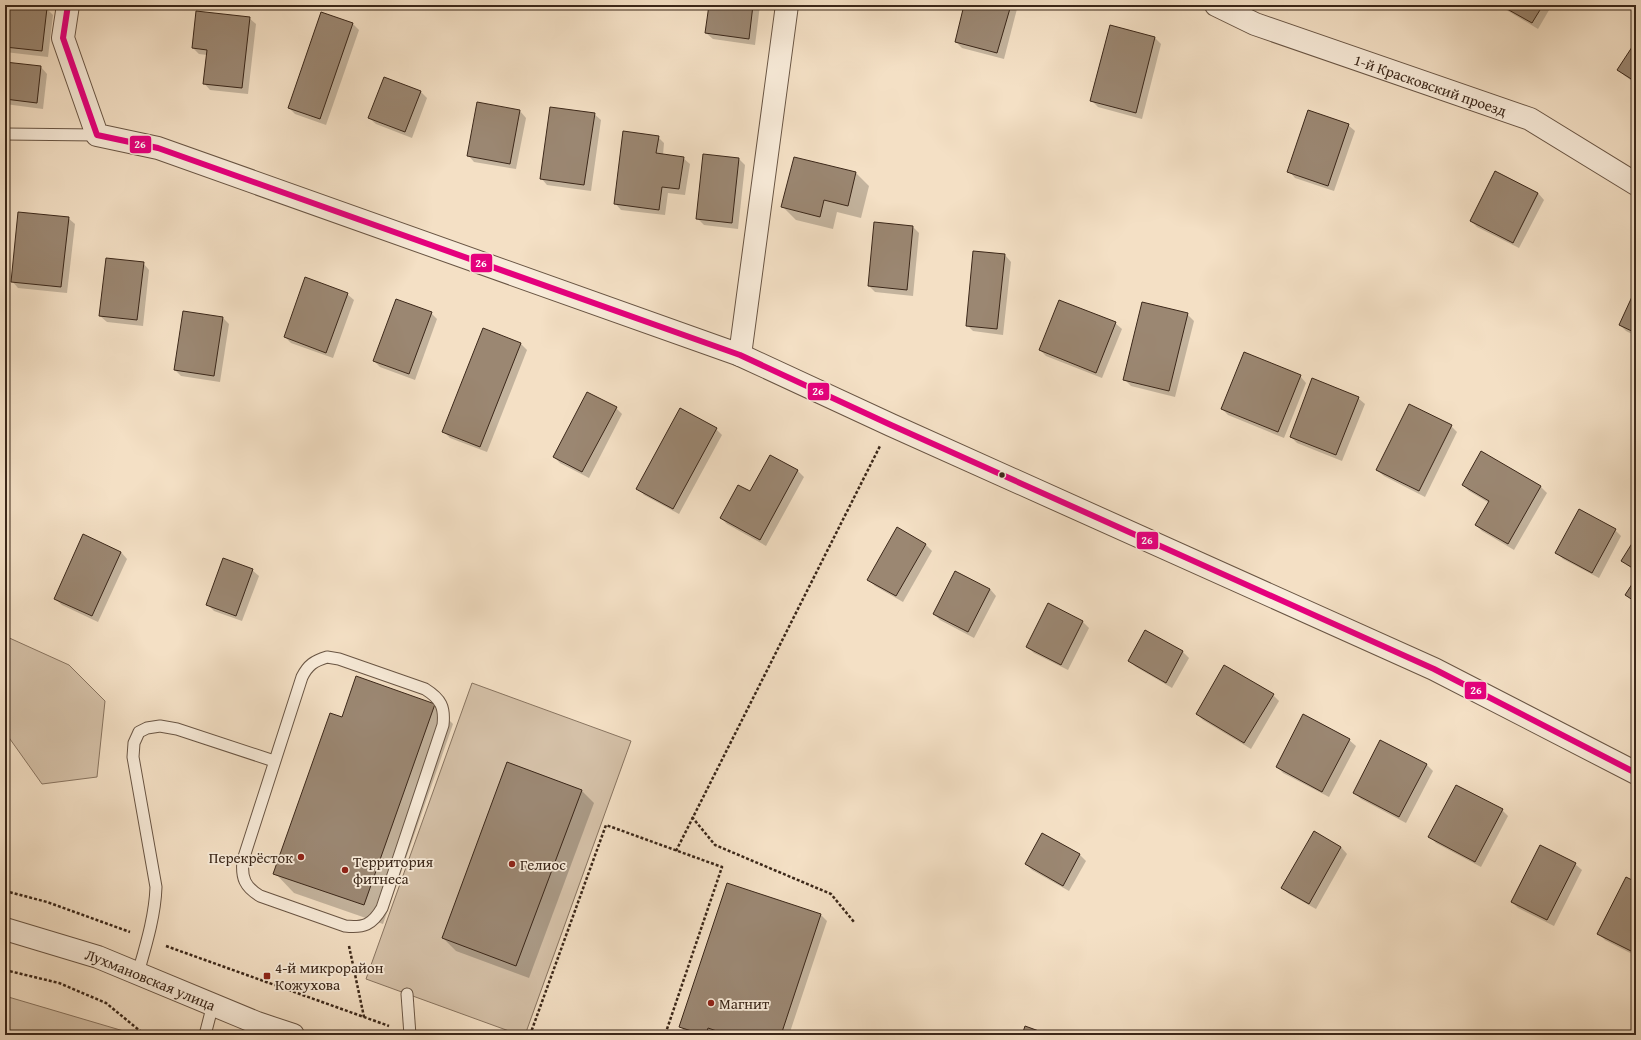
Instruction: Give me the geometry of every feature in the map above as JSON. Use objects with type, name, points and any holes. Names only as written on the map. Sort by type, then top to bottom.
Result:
[{"type":"street","points":[[68,5],[63,38],[97,135],[158,148],[740,355],[891,425],[1434,669],[1636,773]]},
{"type":"street","points":[[740,355],[787,5]]},
{"type":"street","name":"1-й Красковский проезд","points":[[1216,5],[1255,24],[1530,118],[1636,184]]},
{"type":"street","name":"Лухмановская улица","points":[[5,929],[98,957],[257,1023],[293,1035]]},
{"type":"lane","points":[[5,134],[97,135]]},
{"type":"lane","points":[[327,657],[339,659],[425,689],[434,695],[441,704],[444,714],[443,725],[382,908],[376,918],[367,925],[356,927],[345,926],[260,896],[251,890],[244,882],[241,871],[243,860],[274,761],[302,677],[307,667],[316,660],[327,657]]},
{"type":"lane","points":[[138,973],[148,939],[155,903],[156,887],[133,757],[134,743],[139,732],[147,728],[160,726],[177,729],[274,761]]},
{"type":"lane","points":[[407,994],[410,1034]]},
{"type":"lane","points":[[205,1035],[213,1004]]},
{"type":"path","points":[[676,851],[883,441]]},
{"type":"path","points":[[692,817],[715,845],[831,894],[854,922]]},
{"type":"path","points":[[530,1035],[606,825],[722,867],[666,1032],[674,1035]]},
{"type":"path","points":[[5,891],[47,902],[410,1034]]},
{"type":"path","points":[[345,926],[364,1017]]},
{"type":"path","points":[[5,970],[59,983],[106,1003],[145,1035]]},
{"type":"shaded area","points":[[5,636],[69,665],[105,701],[97,777],[42,784],[5,732]]},
{"type":"shaded area","points":[[472,683],[631,741],[525,1035],[520,1035],[366,979]]},
{"type":"shaded area","points":[[5,996],[127,1032],[128,1035],[5,1035]]},
{"type":"building","points":[[5,5],[47,8],[42,51],[5,47]]},
{"type":"building","points":[[709,5],[753,5],[749,39],[705,33]]},
{"type":"building","points":[[964,5],[1011,5],[997,53],[955,42]]},
{"type":"building","points":[[1500,5],[1543,5],[1532,23]]},
{"type":"building","points":[[196,11],[250,17],[242,88],[203,84],[207,50],[192,48]]},
{"type":"building","points":[[321,12],[353,23],[320,119],[288,108]]},
{"type":"building","points":[[1110,25],[1155,37],[1136,113],[1090,101]]},
{"type":"building","points":[[1636,41],[1636,82],[1617,70]]},
{"type":"building","points":[[5,62],[41,66],[37,103],[5,99]]},
{"type":"building","points":[[384,77],[421,91],[405,132],[368,118]]},
{"type":"building","points":[[477,102],[520,110],[510,164],[467,156]]},
{"type":"building","points":[[550,107],[595,113],[584,185],[540,179]]},
{"type":"building","points":[[1308,110],[1349,124],[1328,186],[1287,172]]},
{"type":"building","points":[[623,131],[659,136],[656,153],[684,157],[679,189],[662,187],[659,210],[614,204]]},
{"type":"building","points":[[703,154],[739,158],[732,223],[696,219]]},
{"type":"building","points":[[794,157],[856,172],[848,206],[824,200],[820,217],[781,207]]},
{"type":"building","points":[[1495,171],[1538,193],[1513,243],[1470,221]]},
{"type":"building","points":[[18,212],[69,217],[61,287],[11,282]]},
{"type":"building","points":[[874,222],[913,226],[907,290],[868,286]]},
{"type":"building","points":[[973,251],[1005,254],[997,329],[966,326]]},
{"type":"building","points":[[106,258],[144,262],[137,320],[99,316]]},
{"type":"building","points":[[305,277],[348,293],[326,353],[284,337]]},
{"type":"building","points":[[1636,288],[1636,333],[1619,325]]},
{"type":"building","points":[[396,299],[432,312],[409,374],[373,361]]},
{"type":"building","points":[[1059,300],[1116,322],[1096,373],[1039,350]]},
{"type":"building","points":[[1142,302],[1188,313],[1169,391],[1123,380]]},
{"type":"building","points":[[183,311],[223,317],[214,376],[174,370]]},
{"type":"building","points":[[483,328],[521,343],[480,447],[442,432]]},
{"type":"building","points":[[1244,352],[1301,375],[1278,432],[1221,409]]},
{"type":"building","points":[[1312,378],[1359,397],[1336,455],[1290,437]]},
{"type":"building","points":[[587,392],[617,407],[582,472],[553,457]]},
{"type":"building","points":[[1409,404],[1452,425],[1419,491],[1376,470]]},
{"type":"building","points":[[680,408],[717,428],[673,509],[636,489]]},
{"type":"building","points":[[1481,451],[1541,486],[1508,544],[1475,525],[1489,501],[1462,485]]},
{"type":"building","points":[[770,455],[798,470],[760,540],[720,518],[738,485],[750,491]]},
{"type":"building","points":[[1579,509],[1616,529],[1592,573],[1555,553]]},
{"type":"building","points":[[897,527],[926,544],[896,596],[867,580]]},
{"type":"building","points":[[83,534],[121,552],[92,616],[54,599]]},
{"type":"building","points":[[1636,537],[1636,570],[1621,561]]},
{"type":"building","points":[[223,558],[253,569],[236,616],[206,605]]},
{"type":"building","points":[[955,571],[990,589],[968,632],[933,614]]},
{"type":"building","points":[[1636,578],[1636,602],[1625,595]]},
{"type":"building","points":[[1048,603],[1083,621],[1061,665],[1026,647]]},
{"type":"building","points":[[1145,630],[1183,651],[1166,683],[1128,661]]},
{"type":"building","points":[[1224,665],[1274,694],[1244,743],[1196,714]]},
{"type":"building","points":[[356,676],[435,704],[364,905],[273,874],[330,713],[342,717]]},
{"type":"building","points":[[1303,714],[1350,739],[1322,792],[1276,767]]},
{"type":"building","points":[[1380,740],[1427,764],[1399,817],[1353,793]]},
{"type":"building","name":"Гелиос","points":[[507,762],[582,790],[516,966],[442,938]]},
{"type":"building","points":[[1456,785],[1503,809],[1475,862],[1428,837]]},
{"type":"building","points":[[1314,831],[1341,847],[1309,904],[1281,888]]},
{"type":"building","points":[[1042,833],[1080,854],[1063,886],[1025,864]]},
{"type":"building","points":[[1540,845],[1576,863],[1547,920],[1511,902]]},
{"type":"building","points":[[1626,877],[1636,882],[1636,946],[1633,952],[1597,934]]},
{"type":"building","points":[[727,883],[821,914],[781,1035],[728,1035],[708,1028],[706,1035],[704,1035],[679,1027]]},
{"type":"building","points":[[1025,1026],[1050,1035],[1022,1035]]},
{"type":"transit line","name":"26","points":[[68,5],[63,38],[97,135],[158,148],[740,355],[891,425],[1434,669],[1636,773]]},
{"type":"place","name":"Перекрёсток","points":[[301,857]]},
{"type":"place","name":"Гелиос","points":[[512,864]]},
{"type":"place","name":"Территория фитнеса","points":[[345,870]]},
{"type":"place","name":"4-й микрорайон Кожухова","points":[[267,976]]},
{"type":"place","name":"Магнит","points":[[711,1003]]}]
